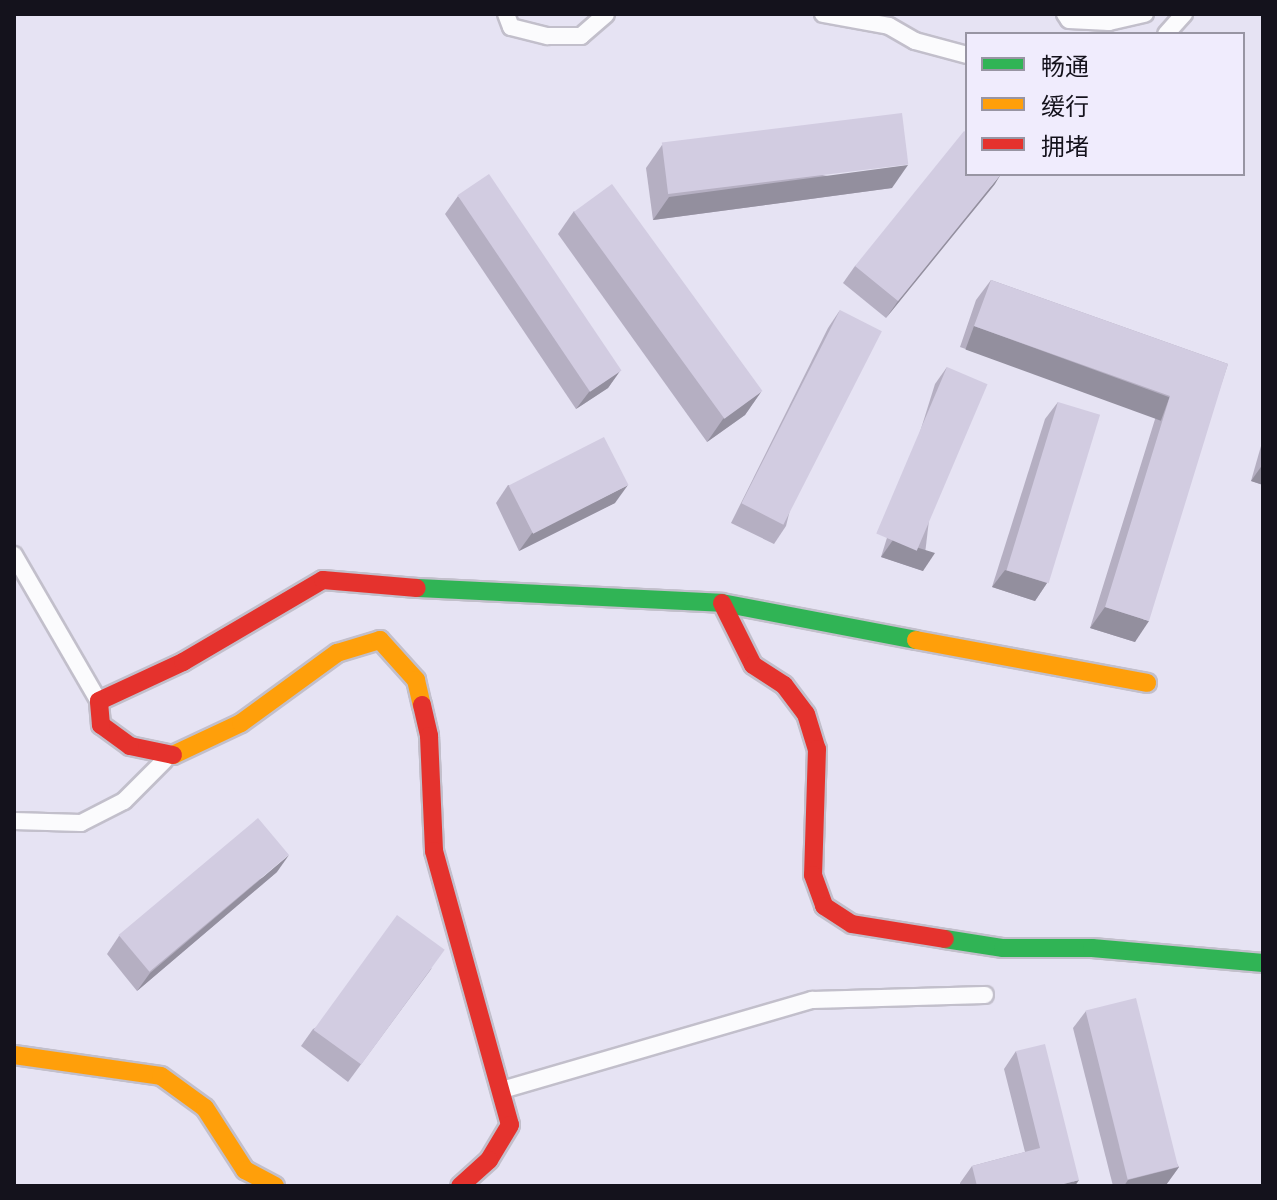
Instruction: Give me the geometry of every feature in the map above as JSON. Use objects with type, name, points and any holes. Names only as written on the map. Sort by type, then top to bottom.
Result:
[{"type":"street","points":[[460,1186],[489,1160],[510,1125],[434,851],[429,736],[416,680],[380,640],[337,653],[241,723],[168,757],[130,746],[101,725],[99,701],[183,662],[323,580],[493,594],[722,603],[1147,683]]},
{"type":"street","points":[[722,603],[753,665],[784,685],[806,714],[817,749],[813,875],[824,906],[837,917],[852,924],[1003,948],[1092,948],[1263,963]]},
{"type":"street","points":[[14,1055],[161,1076],[205,1108],[245,1170],[275,1186]]},
{"type":"lane","points":[[506,14],[511,27],[548,36],[581,36],[606,14]]},
{"type":"lane","points":[[823,14],[889,26],[915,41],[965,54]]},
{"type":"lane","points":[[1065,14],[1069,20],[1109,22],[1145,14]]},
{"type":"lane","points":[[1168,32],[1184,14]]},
{"type":"lane","points":[[14,555],[99,701]]},
{"type":"lane","points":[[14,821],[81,823],[124,801],[168,757]]},
{"type":"lane","points":[[500,1091],[812,1000],[985,995]]},
{"type":"building","points":[[902,113],[908,165],[668,194],[662,142]]},
{"type":"building","points":[[965,132],[965,176],[999,176],[898,301],[855,266]]},
{"type":"building","points":[[489,174],[622,370],[590,392],[457,195]]},
{"type":"building","points":[[612,184],[762,391],[724,419],[574,212]]},
{"type":"building","points":[[991,280],[1228,364],[1149,621],[1105,607],[1170,396],[974,326]]},
{"type":"building","points":[[840,310],[882,331],[783,525],[741,503]]},
{"type":"building","points":[[947,367],[988,384],[917,551],[876,534]]},
{"type":"building","points":[[1058,402],[1100,415],[1049,583],[1007,570]]},
{"type":"building","points":[[604,437],[629,485],[533,534],[509,486]]},
{"type":"building","points":[[258,818],[289,855],[149,972],[119,935]]},
{"type":"building","points":[[397,915],[445,950],[361,1065],[314,1030]]},
{"type":"building","points":[[1136,998],[1178,1167],[1128,1179],[1086,1011]]},
{"type":"building","points":[[1045,1044],[1079,1180],[1056,1186],[977,1186],[972,1166],[1040,1148],[1016,1051]]},
{"type":"traffic: fast","points":[[417,588],[722,603],[916,640]]},
{"type":"traffic: fast","points":[[945,939],[1003,948],[1092,948],[1263,963]]},
{"type":"traffic: slow","points":[[173,755],[241,723],[337,653],[380,640],[416,680],[422,705]]},
{"type":"traffic: slow","points":[[916,640],[1147,683]]},
{"type":"traffic: slow","points":[[14,1055],[161,1076],[205,1108],[245,1170],[275,1186]]},
{"type":"traffic: jam","points":[[173,755],[130,746],[101,725],[99,701],[183,662],[323,580],[417,588]]},
{"type":"traffic: jam","points":[[722,603],[753,665],[784,685],[806,714],[817,749],[813,875],[824,906],[852,924],[945,939]]},
{"type":"traffic: jam","points":[[422,705],[429,736],[434,851],[510,1125],[489,1160],[460,1186]]}]
